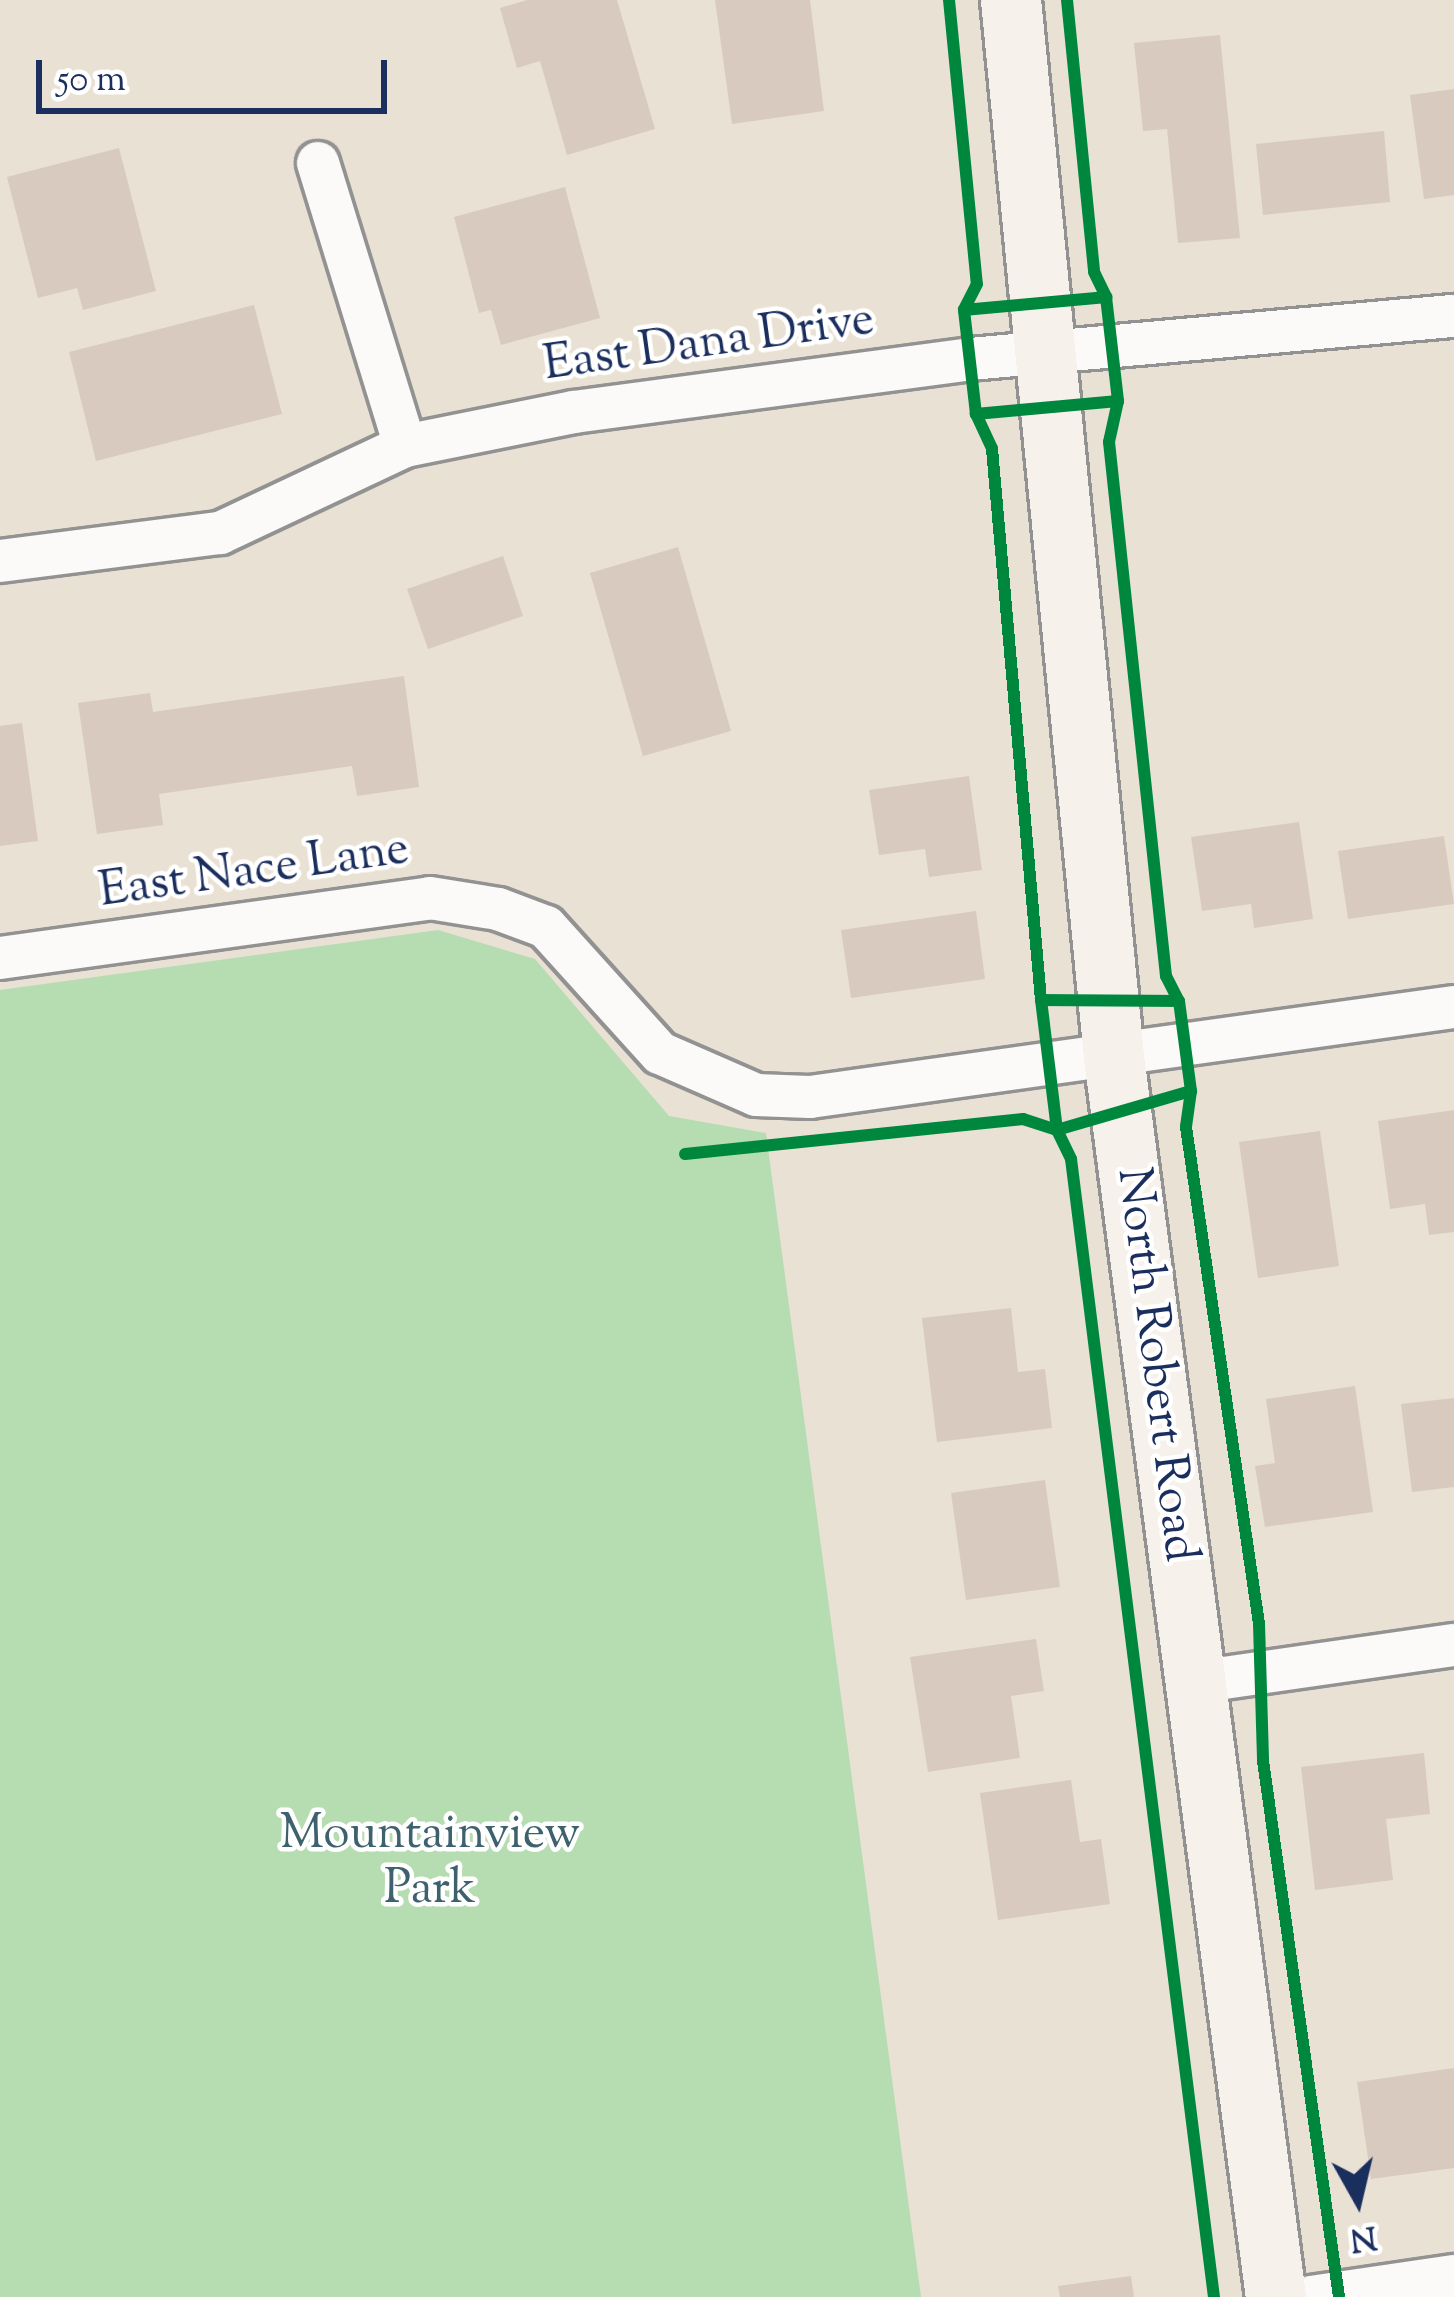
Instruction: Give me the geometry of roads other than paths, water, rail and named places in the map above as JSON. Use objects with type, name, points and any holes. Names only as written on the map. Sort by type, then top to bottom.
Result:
[{"type":"main road","name":"North Robert Road","points":[[1011,0],[1041,355],[1114,1057],[1276,2297]]},
{"type":"street","points":[[318,163],[405,446]]},
{"type":"street","name":"East Dana Drive","points":[[0,561],[220,532],[405,446],[574,412],[1041,355],[1454,316]]},
{"type":"street","name":"East Nace Lane","points":[[0,958],[430,898],[546,927],[660,1053],[756,1095],[1114,1057],[1454,1007]]},
{"type":"street","points":[[1196,1682],[1454,1645]]},
{"type":"street","points":[[1311,2297],[1454,2276]]},
{"type":"park label","name":"Mountainview Park","points":[[430,1862]]}]
